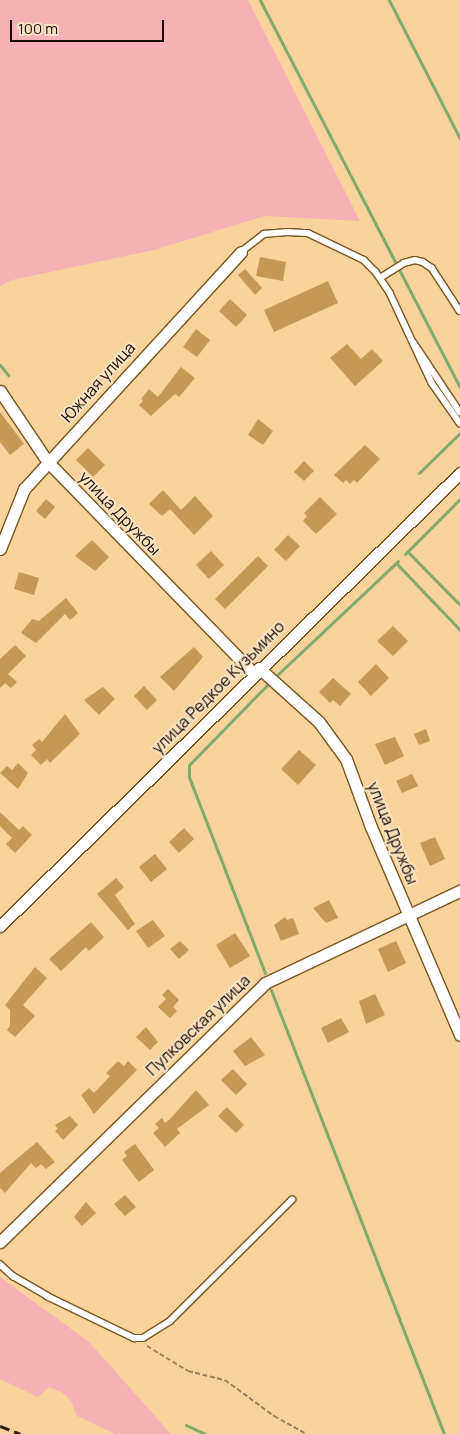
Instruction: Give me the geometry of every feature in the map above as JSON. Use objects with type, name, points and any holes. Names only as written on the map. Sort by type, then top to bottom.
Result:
[{"type":"street","name":"Южная улица","points":[[0,549],[24,489],[241,252]]},
{"type":"street","name":"улица Дружбы","points":[[0,391],[48,461],[256,671],[319,722],[346,759],[408,914],[460,1035]]},
{"type":"street","name":"улица Редкое Кузьмино","points":[[0,926],[256,671],[460,473]]},
{"type":"street","name":"Пулковская улица","points":[[0,1242],[264,984],[408,914],[460,891]]},
{"type":"lane","points":[[241,252],[264,234],[308,233],[364,260],[380,278],[432,383],[460,423]]},
{"type":"lane","points":[[380,278],[404,263],[415,260],[424,262],[432,268],[460,311]]},
{"type":"lane","points":[[412,342],[423,352],[460,412]]},
{"type":"lane","points":[[0,1264],[13,1276],[47,1296],[134,1338],[150,1335],[170,1321],[292,1200]]},
{"type":"path","points":[[134,1338],[188,1371],[224,1380],[274,1416],[306,1434]]},
{"type":"shaded area","points":[[0,0],[248,0],[360,221],[264,216],[154,250],[12,280],[0,286]]},
{"type":"shaded area","points":[[0,1277],[89,1342],[171,1434],[115,1434],[77,1416],[71,1401],[63,1393],[49,1387],[38,1397],[0,1379]]},
{"type":"building","points":[[260,257],[286,262],[283,281],[256,276]]},
{"type":"building","points":[[245,269],[262,288],[255,295],[238,275]]},
{"type":"building","points":[[328,281],[338,303],[274,332],[264,310]]},
{"type":"building","points":[[230,299],[247,315],[236,327],[219,311]]},
{"type":"building","points":[[196,329],[210,340],[197,357],[183,347]]},
{"type":"building","points":[[347,344],[361,359],[372,349],[383,361],[355,386],[330,358]]},
{"type":"building","points":[[181,367],[195,378],[179,397],[175,394],[151,416],[139,405],[143,401],[141,399],[149,389],[158,397]]},
{"type":"building","points":[[0,412],[24,444],[10,455],[0,442]]},
{"type":"building","points":[[258,419],[273,431],[263,445],[248,435]]},
{"type":"building","points":[[365,445],[380,459],[357,483],[354,480],[350,484],[346,480],[343,483],[334,475]]},
{"type":"building","points":[[88,448],[105,465],[93,477],[76,460]]},
{"type":"building","points":[[304,461],[314,471],[304,481],[294,472]]},
{"type":"building","points":[[163,490],[181,510],[195,496],[213,516],[194,535],[170,509],[162,516],[149,504]]},
{"type":"building","points":[[320,497],[337,514],[316,534],[303,521],[307,516],[304,513]]},
{"type":"building","points":[[46,499],[55,507],[45,519],[36,511]]},
{"type":"building","points":[[288,535],[300,546],[286,561],[274,550]]},
{"type":"building","points":[[92,540],[109,557],[95,571],[75,556]]},
{"type":"building","points":[[211,551],[224,565],[209,579],[196,565]]},
{"type":"building","points":[[258,556],[268,566],[225,609],[215,599]]},
{"type":"building","points":[[19,572],[39,578],[34,595],[14,589]]},
{"type":"building","points":[[66,598],[78,613],[70,620],[65,614],[36,643],[21,633],[32,619],[39,621]]},
{"type":"building","points":[[393,626],[408,641],[393,656],[377,641]]},
{"type":"building","points":[[15,645],[26,656],[8,674],[17,682],[11,688],[5,683],[0,688],[0,659]]},
{"type":"building","points":[[194,647],[203,657],[174,691],[160,677]]},
{"type":"building","points":[[376,664],[389,678],[371,696],[358,682]]},
{"type":"building","points":[[333,678],[351,694],[340,706],[333,700],[330,703],[319,692]]},
{"type":"building","points":[[144,686],[157,700],[147,710],[134,696]]},
{"type":"building","points":[[103,687],[115,699],[99,715],[84,700]]},
{"type":"building","points":[[65,714],[80,734],[50,763],[47,759],[41,765],[31,755],[36,750],[32,745],[39,739],[42,742]]},
{"type":"building","points":[[426,729],[430,741],[419,745],[414,734]]},
{"type":"building","points":[[395,737],[404,756],[385,765],[375,744]]},
{"type":"building","points":[[299,750],[316,765],[298,785],[281,769]]},
{"type":"building","points":[[18,763],[28,773],[18,789],[0,773],[7,766],[12,770]]},
{"type":"building","points":[[412,774],[418,786],[402,793],[396,781]]},
{"type":"building","points":[[0,812],[19,830],[23,826],[32,835],[15,853],[6,844],[12,838],[0,826]]},
{"type":"building","points":[[184,828],[194,839],[179,853],[169,842]]},
{"type":"building","points":[[435,837],[445,859],[430,866],[420,843]]},
{"type":"building","points":[[155,854],[167,869],[151,882],[139,867]]},
{"type":"building","points":[[116,878],[124,887],[115,895],[135,924],[128,930],[97,894]]},
{"type":"building","points":[[329,900],[338,918],[326,923],[313,908]]},
{"type":"building","points":[[285,917],[287,920],[293,918],[299,934],[281,941],[274,925]]},
{"type":"building","points":[[153,920],[165,936],[148,948],[136,931]]},
{"type":"building","points":[[91,922],[104,937],[89,951],[86,947],[61,971],[49,959]]},
{"type":"building","points":[[235,933],[250,956],[230,968],[216,945]]},
{"type":"building","points":[[180,941],[189,950],[179,959],[170,949]]},
{"type":"building","points":[[396,941],[406,963],[388,972],[378,949]]},
{"type":"building","points":[[35,967],[47,978],[23,1005],[35,1016],[15,1037],[7,1030],[10,1026],[10,1010],[5,1005]]},
{"type":"building","points":[[168,989],[179,1000],[173,1007],[177,1011],[170,1018],[158,1007],[166,999],[162,995]]},
{"type":"building","points":[[375,994],[385,1015],[366,1024],[359,1001]]},
{"type":"building","points":[[341,1018],[349,1032],[328,1043],[321,1028]]},
{"type":"building","points":[[146,1027],[158,1042],[150,1050],[136,1037]]},
{"type":"building","points":[[251,1037],[265,1055],[245,1066],[233,1051]]},
{"type":"building","points":[[118,1061],[124,1066],[128,1061],[137,1070],[94,1114],[81,1095],[89,1088],[94,1093],[110,1076],[106,1073]]},
{"type":"building","points":[[233,1069],[247,1084],[236,1095],[221,1080]]},
{"type":"building","points":[[196,1090],[209,1105],[177,1129],[180,1133],[165,1147],[153,1133],[159,1128],[155,1124],[162,1118],[165,1123],[169,1120]]},
{"type":"building","points":[[227,1107],[244,1125],[236,1133],[218,1116]]},
{"type":"building","points":[[70,1116],[78,1125],[63,1140],[55,1131],[58,1129],[55,1125]]},
{"type":"building","points":[[37,1142],[55,1162],[46,1169],[41,1164],[36,1168],[31,1163],[5,1193],[0,1188],[0,1173]]},
{"type":"building","points":[[135,1144],[154,1170],[139,1182],[122,1160],[127,1156],[124,1152]]},
{"type":"building","points":[[125,1195],[136,1207],[125,1216],[114,1204]]},
{"type":"building","points":[[86,1202],[96,1213],[82,1226],[74,1217]]},
{"type":"waterway","points":[[260,0],[460,387]]},
{"type":"waterway","points":[[389,0],[460,139]]},
{"type":"waterway","points":[[0,365],[8,375]]},
{"type":"waterway","points":[[419,473],[460,433]]},
{"type":"waterway","points":[[405,554],[460,499]]},
{"type":"waterway","points":[[408,552],[460,605]]},
{"type":"waterway","points":[[275,677],[398,561]]},
{"type":"waterway","points":[[396,563],[460,630]]},
{"type":"waterway","points":[[265,973],[189,777],[189,765],[270,682]]},
{"type":"waterway","points":[[271,990],[444,1434]]},
{"type":"waterway","points":[[186,1425],[205,1434]]},
{"type":"railway","points":[[0,1426],[21,1434]]}]
